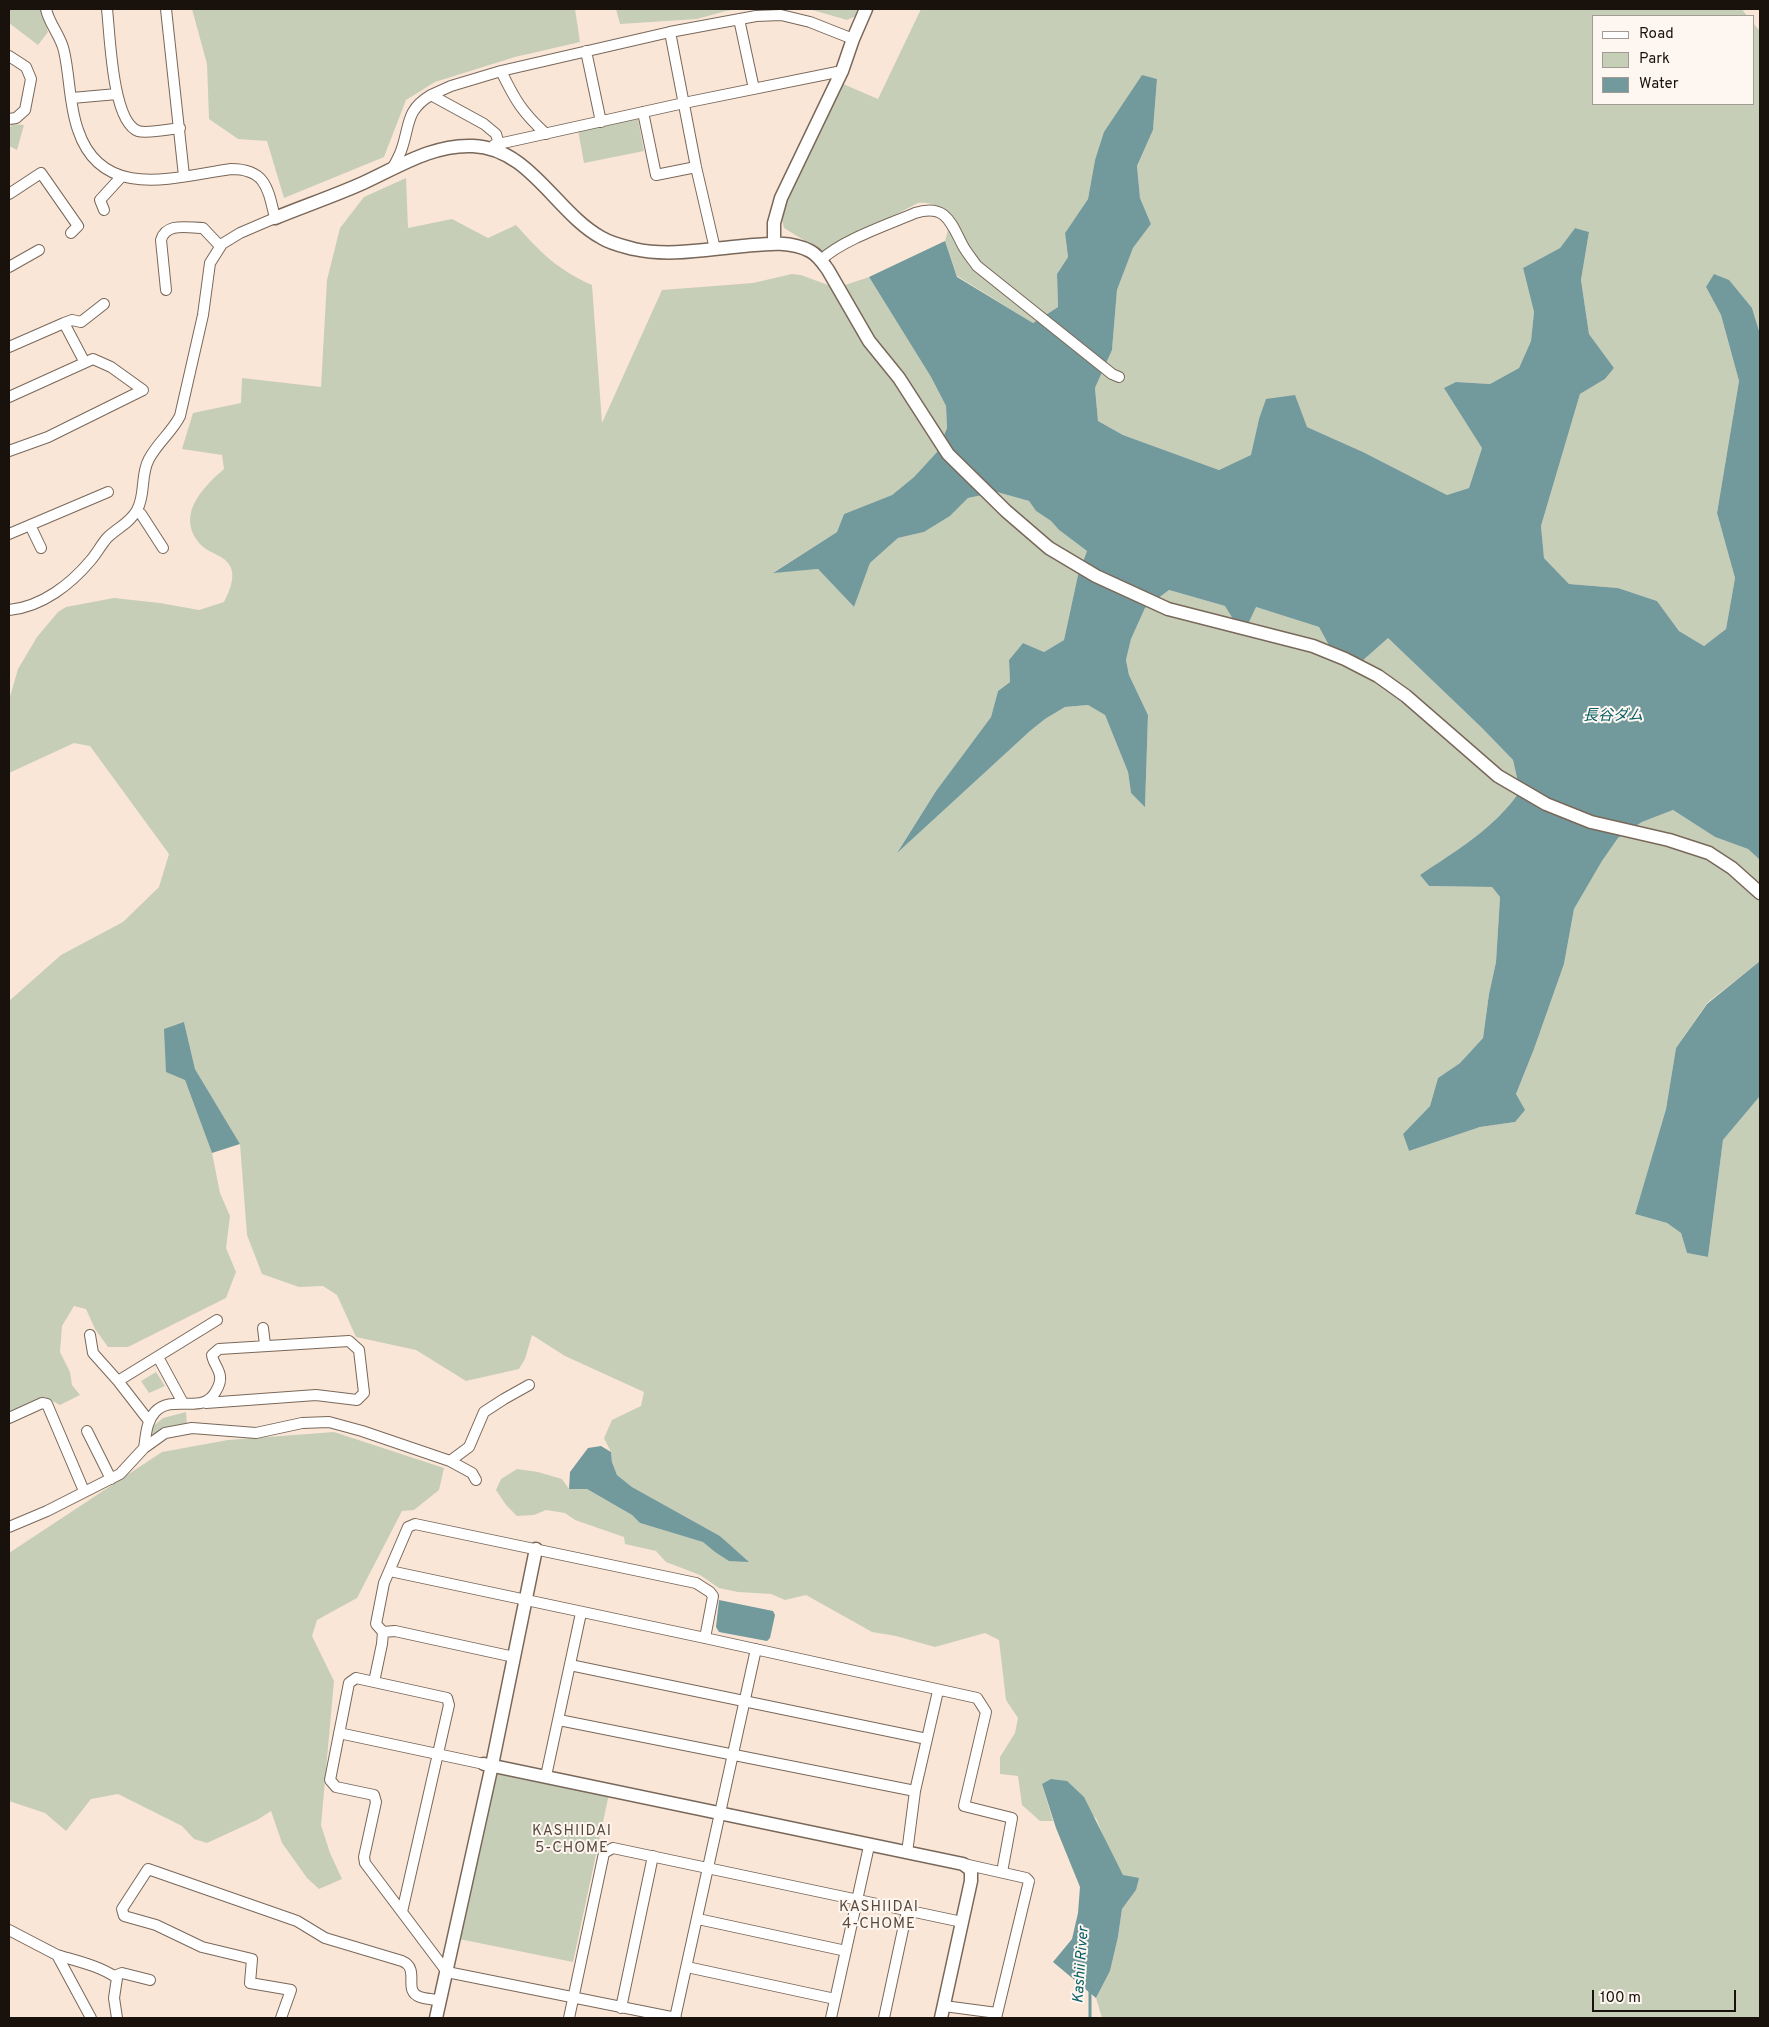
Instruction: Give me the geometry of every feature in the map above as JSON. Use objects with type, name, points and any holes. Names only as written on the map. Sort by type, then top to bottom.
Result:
[{"type":"street","points":[[46,9],[63,48],[78,132],[90,154],[100,165],[137,181],[151,181],[231,169],[243,169],[258,175],[266,184],[275,218]]},
{"type":"street","points":[[107,9],[117,94],[122,115],[130,126],[139,132],[180,128]]},
{"type":"street","points":[[166,9],[184,176]]},
{"type":"street","points":[[774,243],[774,223],[781,198],[842,71],[866,9]]},
{"type":"street","points":[[392,169],[402,147],[410,117],[420,101],[451,86],[501,71],[670,32],[739,19],[781,15],[810,22],[853,39]]},
{"type":"street","points":[[739,19],[754,88]]},
{"type":"street","points":[[670,32],[714,249]]},
{"type":"street","points":[[586,51],[601,122]]},
{"type":"street","points":[[9,56],[26,68],[31,79],[26,110],[16,118],[9,119]]},
{"type":"street","points":[[501,71],[516,101],[530,119],[546,134]]},
{"type":"street","points":[[9,610],[28,607],[58,591],[86,566],[109,536],[124,526],[137,511],[141,501],[147,462],[164,436],[175,428],[180,416],[203,315],[210,263],[220,246],[240,233],[361,183],[426,153],[455,146],[494,146],[684,103],[842,71]]},
{"type":"street","points":[[72,98],[117,94]]},
{"type":"street","points":[[431,95],[484,124],[496,134],[494,146]]},
{"type":"street","points":[[643,112],[656,175],[696,167]]},
{"type":"street","points":[[494,146],[520,162],[577,220],[601,238],[614,244],[651,252],[714,249],[774,243],[811,251],[821,260],[869,341],[899,378],[948,454],[1006,511],[1049,548],[1096,576],[1168,609],[1313,646],[1370,671],[1406,696],[1498,776],[1546,804],[1591,822],[1669,840],[1709,853],[1732,868],[1760,893]]},
{"type":"street","points":[[9,194],[41,173],[78,226],[71,233]]},
{"type":"street","points":[[104,210],[100,200],[122,176]]},
{"type":"street","points":[[821,260],[829,252],[844,244],[915,212],[922,210],[942,212],[947,216],[964,248],[977,266],[1116,375]]},
{"type":"street","points":[[166,290],[161,240],[163,233],[170,228],[203,228],[220,246]]},
{"type":"street","points":[[9,267],[39,250]]},
{"type":"street","points":[[9,347],[72,320],[81,322],[104,304]]},
{"type":"street","points":[[64,323],[84,362]]},
{"type":"street","points":[[9,397],[93,359],[111,367],[143,390],[48,437],[9,451]]},
{"type":"street","points":[[9,534],[108,492]]},
{"type":"street","points":[[137,511],[141,514],[163,548]]},
{"type":"street","points":[[30,525],[41,548]]},
{"type":"street","points":[[118,1382],[217,1320]]},
{"type":"street","points":[[263,1328],[265,1345]]},
{"type":"street","points":[[90,1335],[93,1353],[149,1421]]},
{"type":"street","points":[[144,1448],[149,1421],[156,1411],[163,1407],[183,1403],[206,1403],[316,1395],[358,1400],[364,1394],[359,1350],[349,1341],[219,1349],[214,1352],[212,1359],[219,1370],[220,1384],[213,1397],[206,1403]]},
{"type":"street","points":[[158,1357],[183,1403]]},
{"type":"street","points":[[450,1460],[469,1447],[484,1412],[530,1385]]},
{"type":"street","points":[[9,1418],[42,1403],[47,1404],[84,1491]]},
{"type":"street","points":[[9,1527],[47,1511],[120,1474],[144,1448],[164,1433],[192,1428],[256,1433],[302,1423],[329,1422],[450,1460],[472,1472],[476,1480]]},
{"type":"street","points":[[87,1431],[111,1479]]},
{"type":"street","points":[[374,1682],[382,1644],[383,1632],[376,1624],[384,1583],[408,1527],[415,1524],[696,1583],[713,1596],[705,1638]]},
{"type":"street","points":[[436,2018],[447,1972],[488,1765],[514,1657],[536,1549]]},
{"type":"street","points":[[390,1571],[977,1698],[986,1712],[964,1806],[1012,1818],[1002,1872]]},
{"type":"street","points":[[546,1776],[581,1613]]},
{"type":"street","points":[[383,1632],[395,1632],[514,1657]]},
{"type":"street","points":[[402,1912],[438,1754],[448,1705],[447,1698],[356,1678],[349,1683],[330,1780],[336,1787],[374,1795],[376,1802],[364,1857],[365,1863],[447,1972],[675,2018],[756,1649]]},
{"type":"street","points":[[570,1665],[927,1739]]},
{"type":"street","points":[[907,1853],[915,1791],[938,1691]]},
{"type":"street","points":[[559,1720],[915,1791]]},
{"type":"street","points":[[339,1733],[869,1846],[963,1864],[1026,1878],[1029,1881],[996,2016],[943,2012],[971,1881],[971,1870],[963,1864]]},
{"type":"street","points":[[831,2018],[869,1846]]},
{"type":"street","points":[[569,2018],[604,1853],[613,1848],[962,1922]]},
{"type":"street","points":[[621,2008],[653,1856]]},
{"type":"street","points":[[282,2018],[291,1990],[250,1984],[252,1958],[202,1947],[156,1926],[124,1916],[122,1909],[148,1869],[297,1921],[325,1938],[408,1963],[412,1970],[411,1986],[414,1993],[419,1997],[440,2001]]},
{"type":"street","points":[[884,2018],[907,1911]]},
{"type":"street","points":[[698,1919],[846,1951]]},
{"type":"street","points":[[9,1930],[57,1955],[83,1962],[117,1978],[114,1998],[117,2018]]},
{"type":"street","points":[[57,1955],[91,2018]]},
{"type":"street","points":[[687,1967],[835,1999]]},
{"type":"street","points":[[114,1976],[122,1973],[150,1980]]},
{"type":"green space","points":[[9,9],[42,9],[48,32],[38,45],[9,23]]},
{"type":"green space","points":[[192,9],[575,9],[580,42],[515,57],[435,82],[406,100],[384,157],[284,198],[267,141],[238,139],[209,119],[207,64]]},
{"type":"green space","points":[[616,9],[739,9],[697,19],[620,24]]},
{"type":"green space","points":[[809,9],[860,9],[858,15],[847,20]]},
{"type":"green space","points":[[921,9],[1742,9],[1746,15],[1592,15],[1592,105],[1754,105],[1754,24],[1760,31],[1760,334],[1752,308],[1706,287],[1721,315],[1739,381],[1717,513],[1735,578],[1726,629],[1704,646],[1679,631],[1657,601],[1618,588],[1569,584],[1544,558],[1541,526],[1580,394],[1605,379],[1614,368],[1589,334],[1581,280],[1589,232],[1575,228],[1560,248],[1523,268],[1534,312],[1531,341],[1519,368],[1490,384],[1456,382],[1482,448],[1469,488],[1447,495],[1363,452],[1307,427],[1259,419],[1252,455],[1219,470],[1123,435],[1098,421],[1095,388],[1112,350],[1117,290],[1133,248],[1151,224],[1140,198],[1137,166],[1153,130],[1157,79],[1142,76],[1125,102],[1095,160],[1088,199],[1065,233],[1068,257],[1057,274],[1058,307],[1033,323],[957,276],[945,241],[950,222],[947,211],[937,206],[918,203],[823,252],[784,228],[780,213],[841,83],[878,99]]},
{"type":"green space","points":[[638,119],[644,151],[584,163],[578,130]]},
{"type":"green space","points":[[12,124],[24,125],[17,150],[9,146],[9,129]]},
{"type":"green space","points":[[406,178],[408,228],[452,219],[488,238],[516,225],[551,260],[569,273],[592,285],[602,423],[662,290],[753,283],[792,274],[801,275],[836,288],[869,277],[931,377],[946,406],[947,428],[937,452],[914,477],[892,495],[844,514],[837,532],[774,572],[818,569],[854,607],[870,563],[898,538],[924,532],[950,516],[968,498],[997,492],[1029,501],[1036,511],[1087,551],[1078,575],[1064,640],[1044,652],[1023,643],[1009,660],[1010,682],[998,691],[991,717],[936,791],[898,851],[1030,731],[1065,707],[1088,705],[1105,715],[1128,772],[1131,793],[1145,806],[1148,715],[1129,675],[1126,660],[1131,639],[1145,608],[1169,590],[1225,606],[1256,607],[1319,627],[1331,649],[1388,638],[1481,727],[1513,760],[1520,791],[1499,816],[1474,838],[1420,875],[1429,886],[1492,887],[1500,897],[1496,962],[1489,994],[1483,1038],[1460,1063],[1438,1078],[1430,1106],[1403,1134],[1409,1151],[1480,1127],[1515,1122],[1516,1094],[1564,964],[1574,909],[1618,838],[1642,822],[1673,810],[1715,837],[1748,849],[1760,860],[1760,961],[1707,1003],[1676,1048],[1666,1109],[1635,1214],[1667,1223],[1681,1233],[1687,1253],[1708,1257],[1723,1140],[1760,1096],[1760,2018],[1102,2018],[1096,1998],[1110,1971],[1122,1909],[1136,1890],[1123,1875],[1108,1848],[1096,1818],[1042,1784],[1053,1821],[1040,1821],[1022,1805],[1018,1776],[1000,1774],[1000,1757],[1015,1733],[1018,1718],[1006,1700],[999,1640],[985,1633],[935,1647],[896,1636],[872,1632],[806,1595],[785,1600],[771,1594],[738,1592],[719,1588],[700,1575],[666,1562],[656,1551],[625,1544],[624,1537],[575,1520],[565,1513],[546,1510],[534,1515],[517,1516],[506,1505],[496,1490],[501,1479],[517,1469],[538,1472],[562,1479],[569,1489],[587,1489],[632,1515],[640,1523],[704,1542],[715,1552],[748,1562],[720,1536],[632,1487],[617,1475],[612,1462],[611,1452],[604,1438],[612,1420],[641,1406],[644,1392],[565,1356],[532,1335],[525,1359],[519,1369],[466,1381],[416,1350],[356,1337],[337,1295],[323,1286],[299,1287],[262,1274],[247,1235],[240,1144],[195,1069],[184,1022],[185,1080],[212,1153],[220,1193],[230,1216],[226,1248],[236,1272],[226,1298],[128,1347],[108,1347],[95,1329],[86,1309],[74,1306],[62,1326],[60,1352],[70,1372],[72,1385],[80,1395],[60,1405],[45,1397],[9,1412],[9,1001],[61,955],[123,922],[159,887],[169,854],[90,746],[74,743],[9,773],[9,700],[18,669],[37,637],[58,612],[66,607],[114,598],[199,610],[224,602],[230,589],[232,570],[224,559],[202,546],[194,535],[191,524],[194,504],[200,494],[224,469],[222,455],[182,449],[193,413],[241,403],[242,378],[321,387],[327,280],[340,228],[364,197]]},
{"type":"green space","points":[[156,1372],[165,1386],[149,1393],[141,1381]]},
{"type":"green space","points":[[186,1412],[187,1426],[161,1429],[152,1436],[152,1427],[163,1418]]},
{"type":"green space","points":[[334,1432],[444,1468],[439,1490],[414,1510],[402,1511],[357,1598],[317,1620],[312,1636],[334,1681],[321,1825],[330,1853],[342,1879],[319,1889],[307,1878],[282,1843],[271,1811],[257,1820],[207,1843],[194,1839],[182,1826],[118,1794],[91,1799],[66,1831],[45,1813],[9,1801],[9,1553],[162,1452],[228,1440]]},
{"type":"green space","points":[[493,1770],[609,1794],[573,1962],[459,1939]]},
{"type":"water","name":"長谷ダム","points":[[1142,75],[1157,79],[1153,130],[1137,166],[1140,198],[1151,224],[1133,248],[1117,290],[1112,350],[1095,388],[1098,421],[1123,435],[1219,470],[1251,455],[1259,419],[1266,399],[1295,395],[1307,427],[1363,452],[1447,495],[1469,488],[1482,448],[1444,388],[1456,382],[1490,384],[1519,368],[1531,341],[1534,312],[1523,268],[1560,248],[1575,228],[1589,232],[1581,280],[1589,334],[1614,368],[1605,379],[1580,394],[1541,526],[1544,558],[1569,584],[1618,588],[1657,601],[1679,631],[1704,646],[1726,629],[1735,578],[1717,513],[1739,381],[1721,315],[1706,287],[1714,274],[1729,280],[1752,308],[1760,334],[1760,860],[1748,849],[1715,837],[1673,810],[1642,822],[1618,838],[1574,909],[1564,964],[1516,1094],[1525,1110],[1515,1122],[1480,1127],[1409,1151],[1403,1134],[1430,1106],[1438,1078],[1460,1063],[1483,1038],[1489,994],[1496,962],[1500,897],[1492,887],[1429,886],[1420,875],[1474,838],[1499,816],[1520,791],[1513,760],[1388,638],[1362,661],[1331,649],[1319,627],[1256,607],[1248,624],[1235,622],[1225,606],[1169,590],[1145,608],[1131,639],[1126,660],[1129,675],[1148,715],[1145,807],[1131,793],[1128,772],[1105,715],[1088,705],[1065,707],[1030,731],[897,853],[936,791],[991,717],[998,691],[1010,682],[1009,660],[1023,643],[1044,652],[1064,640],[1078,575],[1087,551],[1036,511],[1029,501],[997,492],[968,498],[950,516],[924,532],[898,538],[870,563],[854,607],[818,569],[773,573],[837,532],[844,514],[892,495],[914,477],[937,452],[947,428],[946,406],[931,377],[869,277],[945,241],[957,277],[1033,323],[1058,307],[1057,274],[1068,257],[1065,233],[1088,199],[1095,160],[1104,132]]},
{"type":"water","points":[[1760,961],[1760,1096],[1723,1140],[1708,1257],[1687,1253],[1681,1233],[1667,1223],[1635,1214],[1666,1109],[1676,1048],[1707,1004]]},
{"type":"water","points":[[184,1022],[195,1069],[240,1144],[212,1153],[185,1080],[166,1072],[164,1029]]},
{"type":"water","points":[[601,1446],[611,1452],[612,1462],[617,1475],[632,1487],[720,1536],[749,1562],[729,1561],[703,1542],[640,1523],[632,1515],[587,1489],[569,1489],[570,1472],[588,1448]]},
{"type":"water","points":[[719,1600],[773,1611],[775,1615],[770,1638],[767,1641],[719,1632],[716,1627]]},
{"type":"water","points":[[1051,1779],[1067,1781],[1084,1797],[1123,1875],[1139,1878],[1136,1890],[1122,1909],[1110,1971],[1096,1998],[1053,1962],[1072,1939],[1078,1913],[1080,1887],[1056,1828],[1042,1784]]},
{"type":"waterway","name":"Kashii River","points":[[1090,1991],[1090,2018]]},
{"type":"district","name":"KASHIIDAI 5-CHOME","points":[[572,1840]]},
{"type":"district","name":"KASHIIDAI 4-CHOME","points":[[879,1916]]}]
